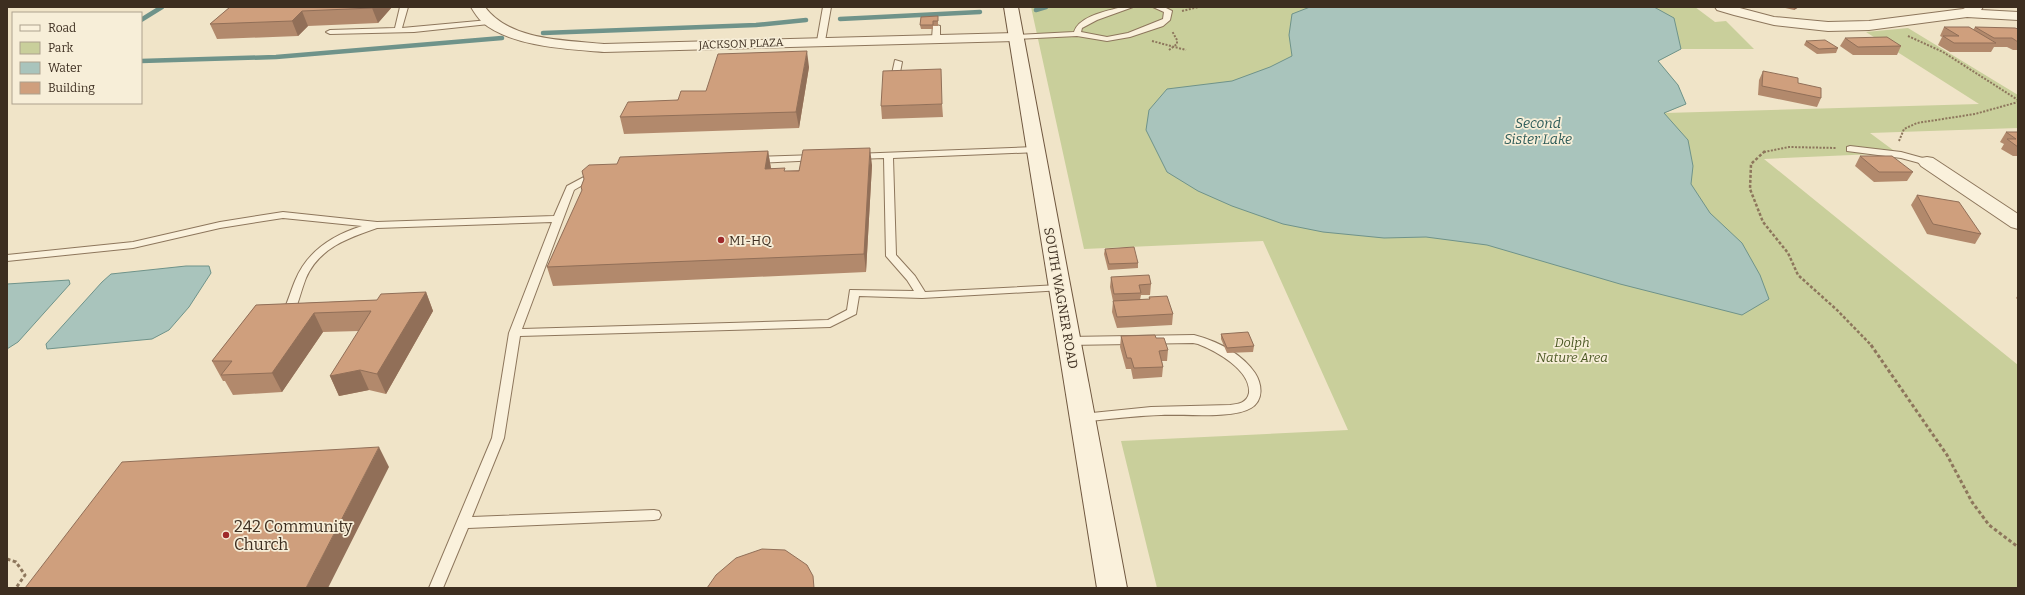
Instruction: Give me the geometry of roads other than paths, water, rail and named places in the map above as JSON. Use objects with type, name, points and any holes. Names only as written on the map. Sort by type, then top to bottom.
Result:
[{"type":"main road","name":"SOUTH WAGNER ROAD","points":[[1010,7],[1112,588]]},
{"type":"street","name":"JACKSON PLAZA","points":[[478,7],[489,22],[508,31],[562,44],[604,48],[822,41],[936,32],[1015,37]]},
{"type":"street","points":[[1722,7],[1768,20],[1808,26],[1836,27],[1882,24],[1971,10],[2018,16]]},
{"type":"street","points":[[1927,162],[2018,223]]},
{"type":"lane","points":[[398,31],[404,7]]},
{"type":"lane","points":[[822,41],[827,7]]},
{"type":"lane","points":[[1077,34],[1078,27],[1094,18],[1129,7]]},
{"type":"lane","points":[[1015,37],[1077,34],[1107,39],[1130,35],[1160,24],[1166,20],[1168,11],[1157,7]]},
{"type":"lane","points":[[330,32],[398,31],[489,22]]},
{"type":"lane","points":[[894,83],[898,62]]},
{"type":"lane","points":[[1850,149],[1901,155],[1927,162]]},
{"type":"lane","points":[[849,156],[1035,150]]},
{"type":"lane","points":[[888,155],[891,256],[911,278],[922,294]]},
{"type":"lane","points":[[747,160],[826,157]]},
{"type":"lane","points":[[436,588],[498,438],[515,333],[570,188],[606,169]]},
{"type":"lane","points":[[7,258],[74,252],[133,244],[220,225],[283,216],[331,219],[377,225],[558,220]]},
{"type":"lane","points":[[286,318],[294,304],[302,274],[318,253],[335,241],[377,225]]},
{"type":"lane","points":[[515,333],[830,323],[852,312],[854,292],[922,294],[1059,288]]},
{"type":"lane","points":[[1068,341],[1194,339],[1206,342],[1241,364],[1252,378],[1255,386],[1254,398],[1246,406],[1233,409],[1162,411],[1082,418]]},
{"type":"lane","points":[[463,523],[654,514]]},
{"type":"water","name":"Second Sister Lake","points":[[1310,7],[1654,7],[1674,18],[1681,49],[1658,61],[1678,85],[1686,104],[1664,113],[1688,140],[1693,166],[1691,184],[1710,213],[1742,243],[1760,275],[1769,299],[1742,315],[1620,284],[1487,245],[1426,237],[1384,238],[1323,232],[1283,224],[1232,206],[1198,191],[1167,172],[1146,130],[1149,110],[1167,89],[1232,81],[1270,67],[1292,56],[1289,35],[1292,14]]},
{"type":"water","points":[[186,266],[209,266],[211,273],[189,307],[169,330],[152,339],[47,349],[46,344],[111,274]]},
{"type":"water","points":[[69,280],[70,284],[18,342],[7,349],[7,284]]},
{"type":"waterway","points":[[142,19],[162,7]]},
{"type":"waterway","points":[[1036,10],[1046,7]]},
{"type":"waterway","points":[[840,19],[980,12]]},
{"type":"waterway","points":[[543,33],[756,25],[806,20]]},
{"type":"waterway","points":[[142,61],[276,57],[502,38]]},
{"type":"place","name":"MI-HQ","points":[[721,240]]},
{"type":"place","name":"242 Community Church","points":[[226,535]]},
{"type":"park label","name":"Dolph Nature Area","points":[[1572,350]]}]
